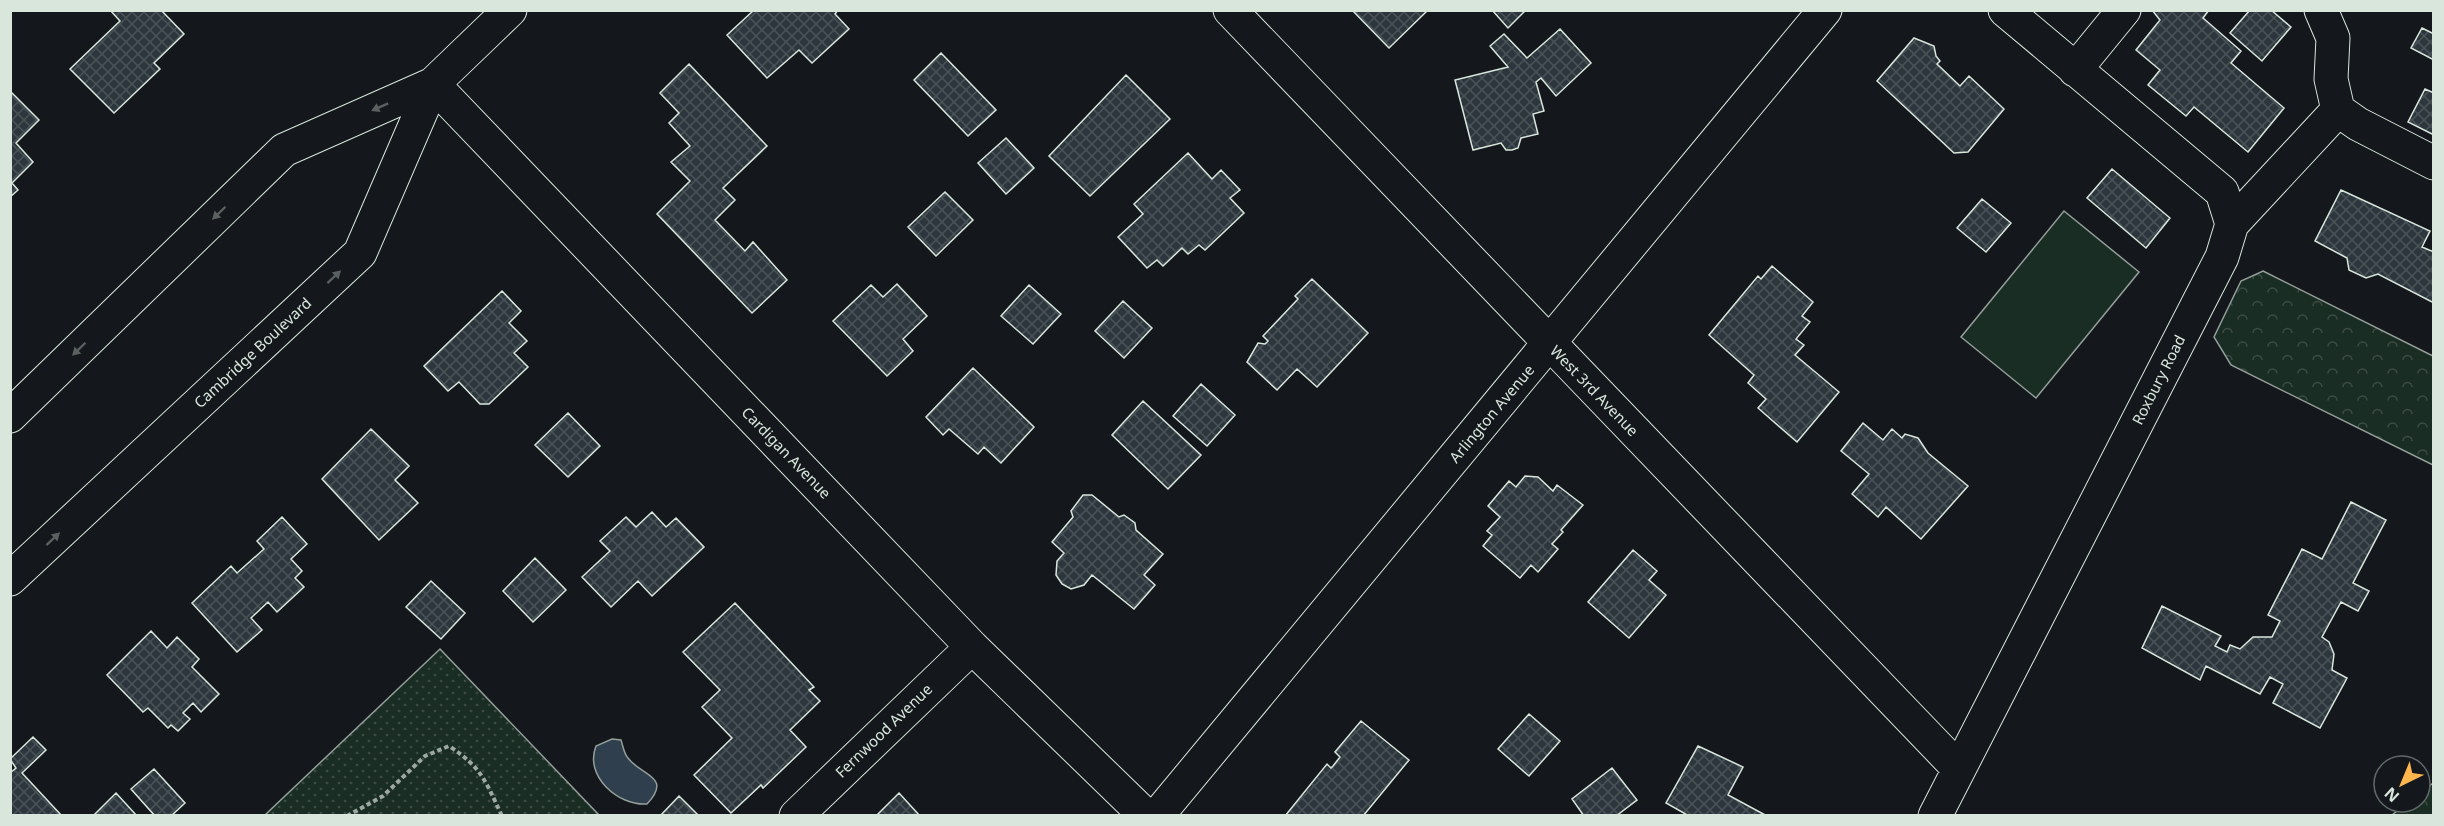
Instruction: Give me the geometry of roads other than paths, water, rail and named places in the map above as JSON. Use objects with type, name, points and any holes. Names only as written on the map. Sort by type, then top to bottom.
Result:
[{"type":"street","name":"Cambridge Boulevard","points":[[10,416],[284,150],[433,84],[510,10]]},
{"type":"street","name":"West 3rd Avenue","points":[[1230,10],[1549,345],[1959,769]]},
{"type":"street","name":"Arlington Avenue","points":[[1157,816],[1825,10]]},
{"type":"street","points":[[2005,10],[2223,192],[2232,224]]},
{"type":"street","points":[[2076,70],[2124,10]]},
{"type":"street","points":[[2321,10],[2333,38],[2331,79],[2338,110],[2358,124],[2433,163]]},
{"type":"street","name":"Cambridge Boulevard","points":[[10,579],[360,253],[433,84]]},
{"type":"street","name":"Cardigan Avenue","points":[[433,84],[972,647],[1146,816]]},
{"type":"street","points":[[2232,224],[2338,110]]},
{"type":"street","name":"Roxbury Road","points":[[1935,816],[2222,257],[2232,224]]},
{"type":"street","name":"Fernwood Avenue","points":[[796,816],[972,647]]},
{"type":"water","points":[[612,739],[621,740],[628,758],[656,782],[657,788],[647,804],[625,800],[606,787],[599,778],[595,768],[596,746]]}]
